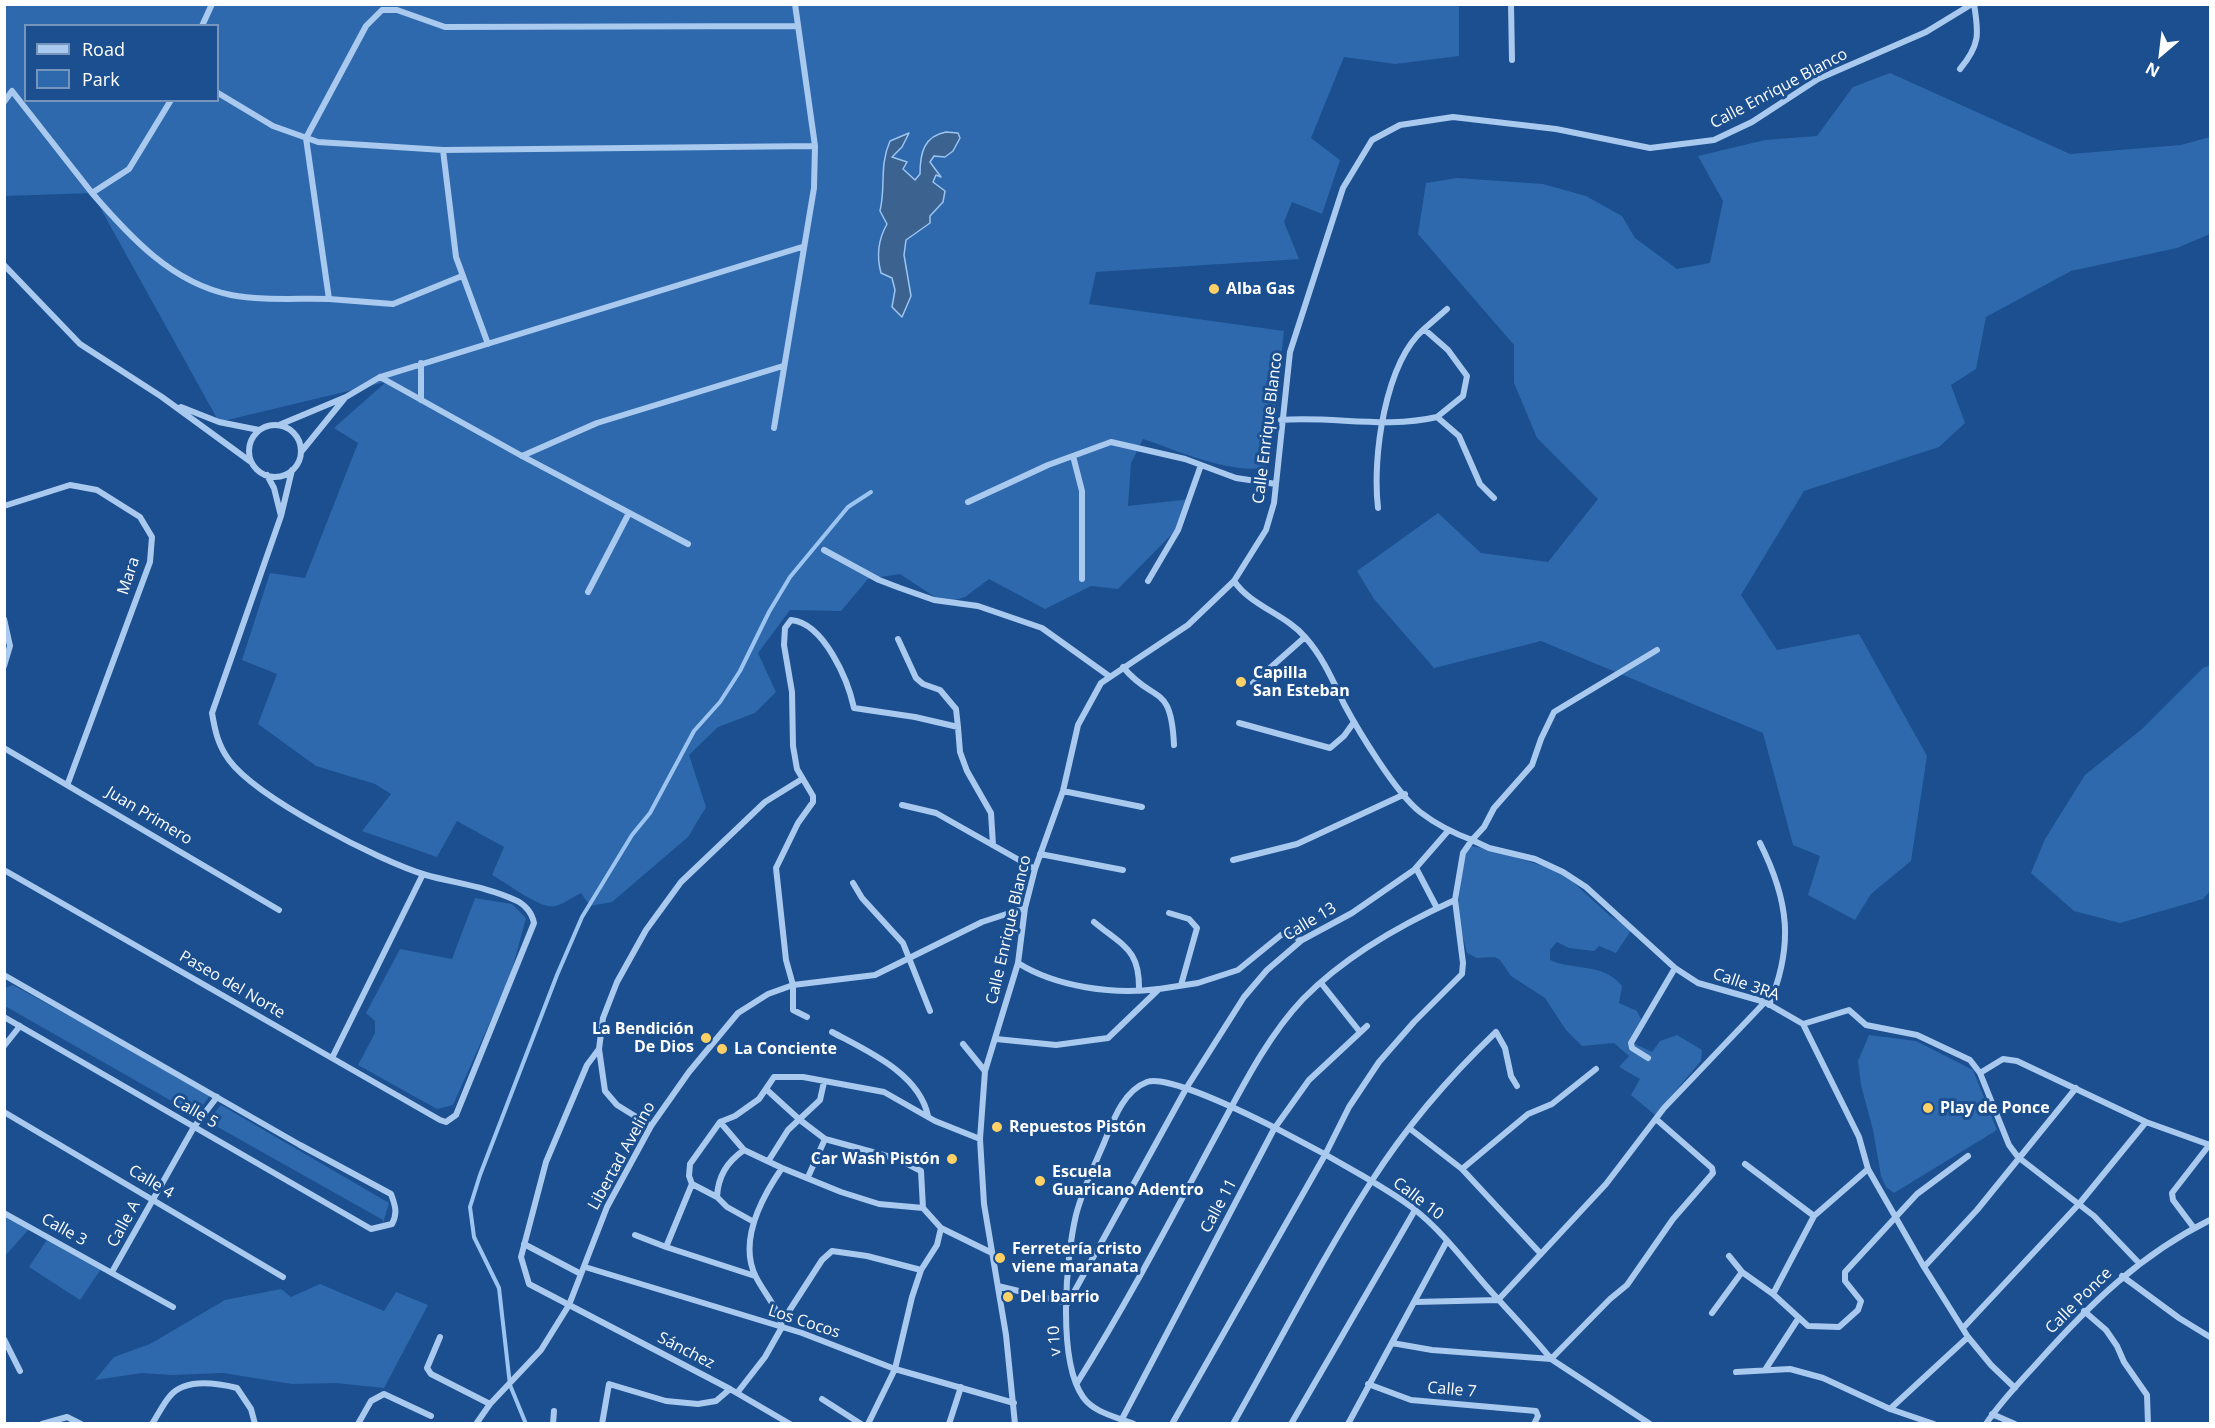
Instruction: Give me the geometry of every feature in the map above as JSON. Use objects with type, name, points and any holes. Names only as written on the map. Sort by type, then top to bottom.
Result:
[{"type":"street","points":[[203,24],[212,4]]},
{"type":"street","points":[[774,428],[802,247],[814,188],[815,146],[795,4]]},
{"type":"street","points":[[1511,4],[1512,60]]},
{"type":"street","points":[[1960,69],[1974,49],[1978,33],[1973,4]]},
{"type":"street","name":"Calle Enrique Blanco","points":[[1015,1424],[998,1286],[984,1204],[980,1139],[985,1071],[1018,963],[1025,908],[1035,869],[1063,790],[1078,725],[1101,684],[1109,676],[1141,658],[1188,625],[1234,581],[1266,530],[1274,502],[1285,375],[1304,301],[1343,188],[1372,140],[1400,125],[1453,117],[1556,129],[1650,148],[1714,140],[1752,122],[1818,79],[1926,32],[1973,4]]},
{"type":"street","points":[[329,299],[306,138],[366,26],[382,10],[397,10],[444,27],[798,26]]},
{"type":"street","points":[[4,102],[12,91],[92,193],[130,237],[163,264],[211,290],[234,296],[393,304],[462,276]]},
{"type":"street","points":[[219,94],[273,126],[318,142],[442,150],[815,146]]},
{"type":"street","points":[[92,193],[129,169],[170,102]]},
{"type":"street","points":[[442,150],[456,257],[488,344]]},
{"type":"street","points":[[162,397],[196,415],[259,430],[279,425],[346,397],[380,377],[421,363],[802,247]]},
{"type":"street","points":[[4,265],[80,344],[162,397],[267,475],[281,516]]},
{"type":"street","points":[[1378,508],[1382,422],[1388,396],[1404,353],[1413,338],[1447,309]]},
{"type":"street","points":[[1281,420],[1403,423],[1437,417],[1463,396],[1467,376],[1448,350],[1425,328]]},
{"type":"street","points":[[421,363],[421,400]]},
{"type":"street","points":[[522,456],[597,423],[783,366]]},
{"type":"street","points":[[380,377],[688,544]]},
{"type":"street","points":[[332,1059],[423,874],[353,844],[264,790],[230,762],[217,741],[212,713],[281,516],[292,470],[301,453],[346,397]]},
{"type":"street","points":[[1437,417],[1459,436],[1480,484],[1494,498]]},
{"type":"street","points":[[279,425],[295,435],[301,453]]},
{"type":"street","points":[[251,462],[249,448],[259,430]]},
{"type":"street","points":[[969,502],[1073,456],[1112,442],[1142,447],[1236,478],[1276,484]]},
{"type":"street","points":[[1073,456],[1082,491],[1082,579]]},
{"type":"street","points":[[1148,581],[1178,530],[1201,465]]},
{"type":"street","points":[[267,475],[280,476],[292,470]]},
{"type":"street","name":"Mara","points":[[4,506],[70,485],[97,490],[140,517],[152,537],[150,562],[68,783]]},
{"type":"street","points":[[588,592],[629,513]]},
{"type":"street","points":[[824,550],[879,580],[934,600],[978,606],[1042,628],[1080,653],[1090,665],[1109,676]]},
{"type":"street","name":"Calle 3RA","points":[[1234,581],[1246,596],[1284,618],[1305,637],[1334,680],[1354,722],[1418,811],[1448,831],[1489,848],[1535,859],[1563,872],[1586,886],[1675,968],[1698,983],[1767,1004],[1803,1024]]},
{"type":"street","points":[[4,619],[10,646],[4,666]]},
{"type":"street","points":[[807,1017],[793,1010],[793,985],[786,960],[776,868],[798,823],[813,802],[813,796],[802,779],[793,746],[792,692],[784,645],[785,628],[791,620],[799,621],[823,641],[847,683],[854,708],[904,715],[958,727]]},
{"type":"street","points":[[1253,683],[1305,637]]},
{"type":"street","points":[[898,639],[915,678],[922,684],[940,690],[956,709],[960,752],[967,771],[992,813],[993,845]]},
{"type":"street","points":[[1172,1424],[1325,1155],[1349,1107],[1379,1062],[1461,974],[1463,963],[1455,900],[1463,853],[1484,827],[1494,807],[1532,765],[1554,712],[1657,650]]},
{"type":"street","points":[[1123,667],[1132,678],[1163,698],[1173,721],[1174,746]]},
{"type":"street","points":[[1239,723],[1330,748],[1344,736],[1354,722]]},
{"type":"street","name":"Juan Primero","points":[[4,748],[68,783],[279,910]]},
{"type":"street","points":[[651,1126],[617,1105],[605,1090],[599,1049],[603,1018],[616,982],[646,930],[681,882],[765,802],[802,779]]},
{"type":"street","points":[[1063,790],[1142,807]]},
{"type":"street","points":[[1233,860],[1297,844],[1405,794]]},
{"type":"street","points":[[902,805],[936,813],[1035,869]]},
{"type":"street","name":"Calle 13","points":[[1068,1302],[1187,1087],[1234,1009],[1267,970],[1302,940],[1352,913],[1416,868],[1448,831]]},
{"type":"street","points":[[1415,1302],[1498,1300],[1606,1184],[1656,1119],[1714,1053],[1767,1004],[1781,976],[1787,941],[1782,895],[1775,873],[1760,843]]},
{"type":"street","points":[[1040,854],[1123,870]]},
{"type":"street","points":[[1416,868],[1437,908]]},
{"type":"street","name":"Paseo del Norte","points":[[4,870],[446,1122],[456,1115],[534,924],[532,916],[525,907],[514,899],[423,874]]},
{"type":"street","points":[[854,884],[862,898],[903,943],[914,976],[930,1011]]},
{"type":"street","points":[[1077,1383],[1111,1330],[1231,1107],[1282,1026],[1303,999],[1376,942],[1455,900]]},
{"type":"street","name":"Libertad Avelino","points":[[476,1424],[500,1392],[541,1350],[569,1305],[607,1207],[651,1126],[689,1072],[738,1013],[768,994],[793,985],[875,975],[909,956],[982,922],[1025,908]]},
{"type":"street","points":[[1169,913],[1189,919],[1197,928],[1181,985]]},
{"type":"street","points":[[1094,922],[1130,951],[1137,961],[1139,991]]},
{"type":"street","points":[[1018,963],[1032,973],[1063,981],[1108,989],[1139,991],[1181,985],[1238,970],[1281,935],[1287,934],[1302,940]]},
{"type":"street","points":[[1648,1058],[1632,1048],[1631,1043],[1675,968]]},
{"type":"street","points":[[5,976],[217,1097]]},
{"type":"street","points":[[1321,983],[1360,1032]]},
{"type":"street","points":[[996,1039],[1056,1045],[1108,1038],[1159,989]]},
{"type":"street","points":[[2015,1388],[1990,1365],[1968,1337],[1924,1267],[1868,1169],[1859,1137],[1803,1024],[1849,1010],[1866,1025],[1902,1030],[1960,1055],[1976,1065],[2009,1144],[2018,1157],[2079,1204],[2138,1262]]},
{"type":"street","name":"Calle 5","points":[[4,1017],[371,1229],[392,1224],[396,1209],[391,1194],[217,1097]]},
{"type":"street","points":[[4,1046],[20,1026]]},
{"type":"street","name":"Calle 11","points":[[1122,1419],[1274,1130],[1309,1080],[1367,1026]]},
{"type":"street","points":[[832,1032],[900,1073],[921,1099],[928,1116]]},
{"type":"street","points":[[1233,1424],[1371,1182],[1409,1128],[1462,1065],[1496,1032],[1505,1048],[1511,1076],[1517,1086]]},
{"type":"street","points":[[963,1044],[985,1071]]},
{"type":"street","name":"Sánchez","points":[[599,1049],[587,1065],[546,1162],[521,1257],[530,1284],[730,1389],[790,1424]]},
{"type":"street","points":[[1980,1073],[2003,1059],[2017,1061],[2146,1122],[2210,1145],[2172,1194],[2173,1200],[2194,1228]]},
{"type":"street","points":[[1462,1169],[1528,1114],[1552,1104],[1596,1069]]},
{"type":"street","points":[[754,1222],[727,1207],[717,1197],[692,1184],[689,1176],[690,1164],[720,1122],[735,1116],[759,1099],[774,1077],[784,1075],[884,1092],[928,1116],[980,1139]]},
{"type":"street","points":[[769,1161],[788,1130],[820,1100],[824,1082]]},
{"type":"street","name":"v 10","points":[[1134,1424],[1102,1413],[1083,1398],[1077,1383],[1066,1338],[1069,1248],[1077,1212],[1116,1114],[1130,1093],[1148,1082],[1165,1082],[1187,1087],[1231,1107]]},
{"type":"street","points":[[1924,1267],[1977,1210],[2076,1088]]},
{"type":"street","points":[[767,1090],[825,1139],[898,1159],[921,1171],[923,1208],[941,1228],[992,1253]]},
{"type":"street","name":"Calle A","points":[[112,1272],[194,1127],[217,1097]]},
{"type":"street","name":"Calle 10","points":[[1231,1107],[1325,1155],[1415,1210],[1447,1241],[1498,1300],[1515,1315],[1551,1359]]},
{"type":"street","name":"Calle 4","points":[[4,1112],[283,1277]]},
{"type":"street","points":[[1551,1359],[1610,1299],[1627,1285],[1673,1219],[1713,1173],[1712,1168],[1656,1119]]},
{"type":"street","points":[[720,1122],[744,1150],[782,1168],[841,1192],[879,1204],[923,1208]]},
{"type":"street","points":[[1963,1329],[2079,1204],[2146,1122]]},
{"type":"street","points":[[1409,1128],[1462,1169],[1541,1254]]},
{"type":"street","points":[[808,1177],[825,1139]]},
{"type":"street","points":[[717,1197],[718,1184],[724,1171],[732,1159],[744,1150]]},
{"type":"street","points":[[1729,1256],[1743,1272],[1773,1294],[1808,1326],[1839,1327],[1858,1310],[1861,1301],[1845,1281],[1845,1272],[1932,1181],[1968,1156]]},
{"type":"street","points":[[1745,1164],[1814,1216]]},
{"type":"street","points":[[782,1168],[754,1222],[749,1246],[755,1276],[782,1325]]},
{"type":"street","points":[[1773,1294],[1814,1216],[1868,1169]]},
{"type":"street","points":[[666,1247],[692,1184]]},
{"type":"street","points":[[1291,1424],[1415,1210]]},
{"type":"street","name":"Calle 3","points":[[4,1213],[173,1307]]},
{"type":"street","name":"Calle Ponce","points":[[1986,1424],[1992,1414],[2084,1311],[2122,1276],[2138,1262],[2211,1220]]},
{"type":"street","points":[[868,1424],[895,1370],[912,1297],[921,1270],[937,1245],[941,1228]]},
{"type":"street","points":[[635,1235],[755,1276]]},
{"type":"street","points":[[1348,1424],[1447,1241]]},
{"type":"street","points":[[524,1244],[581,1274]]},
{"type":"street","points":[[737,1393],[765,1357],[822,1260],[832,1251],[867,1256],[921,1270]]},
{"type":"street","name":"Los Cocos","points":[[585,1267],[782,1325],[895,1370],[1014,1402]]},
{"type":"street","points":[[1712,1313],[1743,1272]]},
{"type":"street","points":[[2122,1276],[2179,1318],[2211,1337]]},
{"type":"street","points":[[998,1286],[1068,1302]]},
{"type":"street","points":[[2084,1311],[2106,1330],[2124,1362],[2147,1395],[2148,1424]]},
{"type":"street","points":[[1765,1370],[1798,1318]]},
{"type":"street","points":[[440,1337],[427,1368],[431,1374],[490,1404]]},
{"type":"street","points":[[1890,1409],[1968,1337]]},
{"type":"street","points":[[4,1339],[20,1371]]},
{"type":"street","points":[[1392,1343],[1432,1350],[1551,1359],[1650,1424]]},
{"type":"street","points":[[1736,1372],[1790,1369],[1823,1378],[1890,1409],[1934,1424]]},
{"type":"street","points":[[152,1424],[171,1394],[189,1384],[220,1384],[237,1388],[251,1409],[255,1424]]},
{"type":"street","points":[[602,1424],[609,1384],[666,1401],[698,1404],[716,1401],[730,1389]]},
{"type":"street","name":"Calle 7","points":[[1368,1384],[1411,1400],[1536,1412],[1538,1416],[1534,1424]]},
{"type":"street","points":[[949,1424],[961,1387]]},
{"type":"street","points":[[358,1424],[371,1401],[384,1394],[432,1416]]},
{"type":"street","points":[[822,1399],[861,1424]]},
{"type":"street","points":[[553,1424],[554,1411]]},
{"type":"street","points":[[1992,1414],[2015,1424]]},
{"type":"street","points":[[42,1424],[67,1416],[81,1424]]},
{"type":"green space","points":[[1459,4],[1459,56],[1395,64],[1344,57],[1311,138],[1340,160],[1322,214],[1292,202],[1284,222],[1299,259],[1096,272],[1089,304],[1284,331],[1269,465],[1257,468],[1225,466],[1143,439],[1131,463],[1128,506],[1191,499],[1179,527],[1118,589],[1091,586],[1045,609],[989,579],[965,597],[944,603],[900,574],[868,579],[841,611],[790,610],[758,653],[776,692],[755,713],[718,727],[689,755],[706,807],[688,837],[612,902],[590,906],[581,893],[555,906],[541,904],[492,875],[504,847],[457,821],[437,857],[362,831],[391,794],[375,784],[316,766],[258,724],[277,674],[242,660],[270,573],[305,578],[358,443],[334,428],[386,382],[219,422],[92,193],[5,196],[4,5]]},
{"type":"green space","points":[[1890,73],[2070,154],[2181,145],[2210,137],[2210,234],[2177,248],[2071,271],[1986,317],[1976,369],[1951,385],[1965,423],[1939,447],[1804,491],[1741,595],[1777,650],[1859,634],[1927,756],[1911,861],[1871,894],[1855,920],[1808,895],[1820,856],[1793,845],[1763,733],[1541,641],[1434,668],[1374,599],[1357,571],[1438,513],[1481,553],[1548,562],[1598,499],[1537,438],[1514,383],[1514,345],[1418,234],[1426,183],[1457,178],[1543,184],[1586,196],[1622,216],[1635,238],[1677,269],[1710,263],[1723,201],[1698,156],[1765,140],[1817,136],[1853,87]]},
{"type":"green space","points":[[2210,665],[2210,891],[2203,899],[2120,923],[2074,911],[2031,873],[2045,839],[2085,775],[2142,729],[2203,668]]},
{"type":"green space","points":[[1471,846],[1492,850],[1562,872],[1610,916],[1632,929],[1616,953],[1599,946],[1594,951],[1569,948],[1557,942],[1550,950],[1550,960],[1606,973],[1622,986],[1619,1003],[1637,1011],[1642,1021],[1633,1043],[1652,1052],[1660,1041],[1677,1035],[1702,1050],[1701,1061],[1655,1115],[1631,1095],[1640,1079],[1619,1067],[1629,1056],[1614,1043],[1582,1046],[1566,1030],[1545,998],[1511,976],[1500,960],[1495,957],[1477,958],[1467,953],[1457,913],[1464,858]]},
{"type":"green space","points":[[475,898],[512,904],[526,918],[510,977],[453,1105],[437,1109],[358,1065],[375,1033],[375,1021],[366,1013],[400,949],[452,959]]},
{"type":"green space","points":[[13,985],[211,1094],[196,1115],[5,1006],[4,988]]},
{"type":"green space","name":"Play de Ponce","points":[[1869,1035],[1916,1041],[1973,1070],[1997,1130],[1894,1193],[1886,1187],[1881,1176],[1873,1130],[1861,1085],[1858,1061]]},
{"type":"green space","points":[[221,1105],[389,1203],[382,1227],[383,1220],[207,1121]]},
{"type":"green space","points":[[4,1216],[29,1229],[5,1256],[4,1256]]},
{"type":"green space","points":[[48,1238],[101,1269],[80,1300],[29,1267]]},
{"type":"green space","points":[[320,1284],[384,1311],[396,1292],[428,1305],[384,1388],[336,1383],[292,1384],[223,1373],[172,1375],[142,1373],[95,1380],[114,1357],[150,1344],[225,1300],[281,1289],[291,1297]]},
{"type":"shaded area","points":[[946,132],[958,133],[960,138],[953,151],[945,157],[934,156],[930,162],[941,177],[936,175],[933,182],[945,191],[943,202],[930,216],[930,223],[906,240],[904,255],[911,296],[902,317],[892,307],[895,290],[892,278],[881,273],[878,254],[887,224],[880,211],[887,150],[890,141],[909,133],[902,147],[892,157],[907,162],[903,169],[915,180],[920,174],[922,153],[928,142],[933,137]]},
{"type":"waterway","points":[[526,1424],[510,1385],[499,1288],[474,1237],[470,1207],[480,1175],[557,975],[582,917],[632,835],[650,813],[694,731],[720,702],[740,671],[769,612],[790,577],[848,507],[871,492]]},
{"type":"place","name":"Alba Gas","points":[[1214,289]]},
{"type":"place","name":"Capilla San Esteban","points":[[1241,682]]},
{"type":"place","name":"La Bendición De Dios","points":[[706,1038]]},
{"type":"place","name":"La Conciente","points":[[722,1049]]},
{"type":"place","name":"Play de Ponce","points":[[1928,1108]]},
{"type":"place","name":"Repuestos Pistón","points":[[997,1127]]},
{"type":"place","name":"Car Wash Pistón","points":[[952,1159]]},
{"type":"place","name":"Escuela Guaricano Adentro","points":[[1040,1181]]},
{"type":"place","name":"Ferretería cristo viene maranata","points":[[1000,1258]]},
{"type":"place","name":"Del barrio","points":[[1008,1297]]}]
